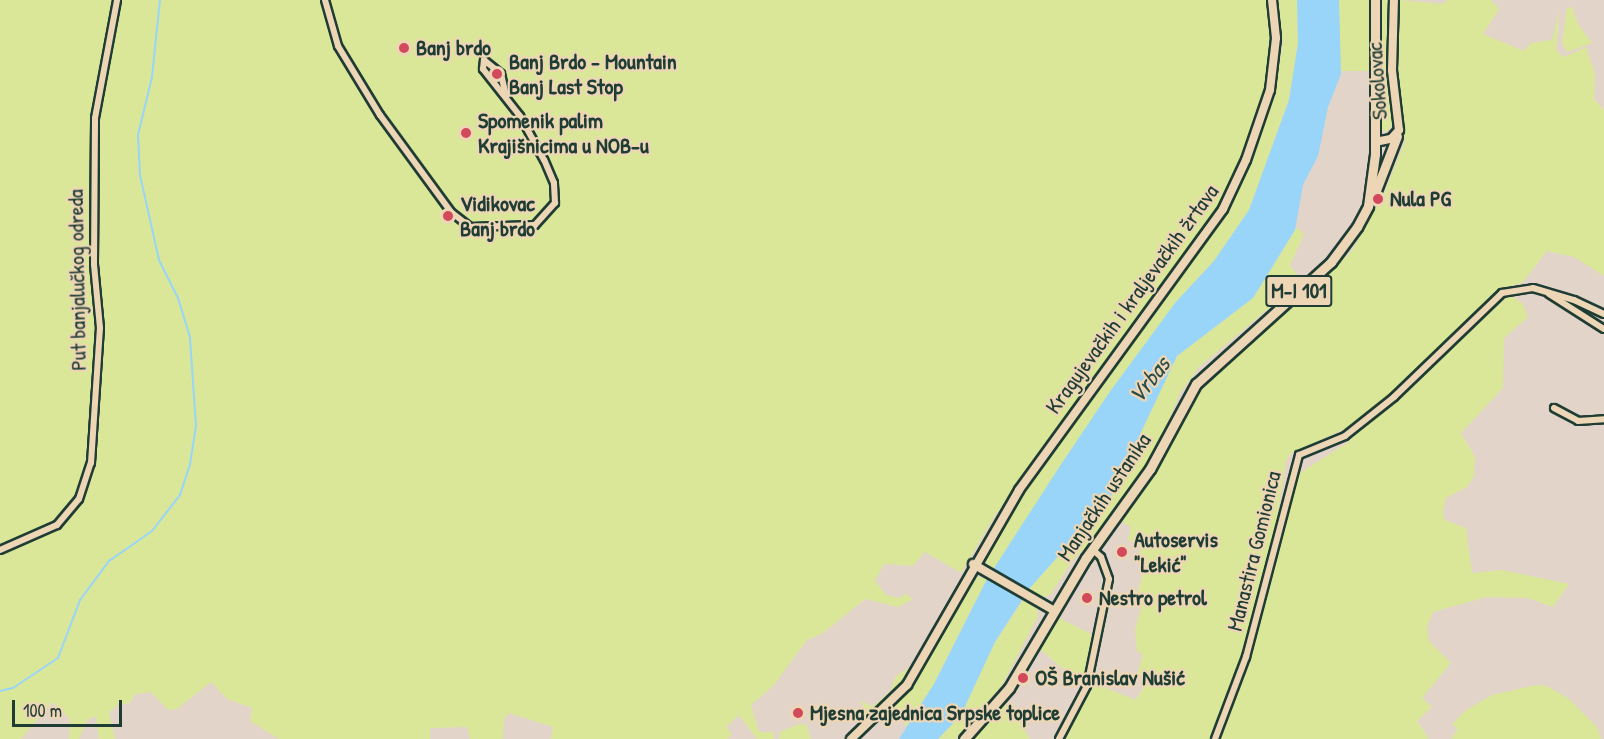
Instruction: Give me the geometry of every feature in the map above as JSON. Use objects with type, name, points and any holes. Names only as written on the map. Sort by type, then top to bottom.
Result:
[{"type":"main road","name":"M-I 101","points":[[1375,0],[1375,142]]},
{"type":"main road","name":"Sokolovac","points":[[1375,142],[1397,136],[1400,124],[1391,39],[1394,0]]},
{"type":"main road","points":[[1368,206],[1397,136]]},
{"type":"main road","name":"Manjačkih ustanika","points":[[964,739],[1009,688],[1053,610],[1092,549],[1150,469],[1196,384],[1330,262],[1350,238],[1368,206],[1375,142]]},
{"type":"street","name":"Put banjalučkog odreda","points":[[0,550],[57,525],[79,499],[91,463],[100,328],[94,264],[95,118],[117,0]]},
{"type":"street","points":[[325,0],[338,46],[380,115],[451,212],[470,227],[534,225],[555,203],[554,183],[544,160],[506,96],[483,69],[484,60],[501,74],[506,96]]},
{"type":"street","name":"Kragujevačkih i kraljevačkih žrtava","points":[[851,739],[907,685],[973,564],[1019,490],[1227,201],[1270,90],[1276,38],[1272,0]]},
{"type":"street","name":"Manastira Gomionica","points":[[1215,739],[1246,657],[1299,455],[1345,436],[1394,397],[1502,293],[1522,288],[1544,290]]},
{"type":"street","points":[[1544,290],[1604,314]]},
{"type":"street","points":[[1544,290],[1604,329]]},
{"type":"street","points":[[1554,408],[1578,421],[1604,418]]},
{"type":"street","points":[[1059,739],[1087,686],[1109,579],[1101,557],[1092,549]]},
{"type":"street","points":[[973,564],[1053,610]]},
{"type":"green space","points":[[0,0],[1268,0],[1272,56],[1266,87],[1274,88],[1283,43],[1277,0],[1297,0],[1298,43],[1289,100],[1249,210],[1214,261],[1175,303],[1060,466],[995,570],[987,565],[984,555],[1010,515],[998,510],[961,573],[925,552],[913,566],[884,564],[875,581],[886,595],[899,598],[906,594],[913,599],[898,607],[865,599],[823,633],[807,640],[774,685],[751,705],[759,732],[774,732],[774,739],[757,739],[739,715],[726,727],[732,734],[727,739],[551,739],[553,727],[509,713],[504,719],[503,739],[470,739],[467,727],[430,728],[430,739],[279,739],[250,721],[252,708],[227,699],[211,682],[177,709],[168,710],[151,692],[135,694],[130,703],[118,705],[109,712],[115,739],[99,739],[96,716],[87,720],[79,739],[69,739],[70,719],[52,702],[21,739],[0,739]]},
{"type":"green space","points":[[1339,0],[1369,0],[1369,71],[1339,71]]},
{"type":"green space","points":[[1379,0],[1388,0],[1386,50],[1393,124],[1386,132],[1380,128]]},
{"type":"green space","points":[[1400,0],[1444,4],[1447,0],[1491,0],[1499,9],[1483,34],[1524,51],[1531,43],[1552,40],[1560,9],[1556,50],[1564,57],[1586,47],[1595,74],[1594,99],[1604,110],[1604,276],[1574,257],[1547,251],[1522,283],[1502,288],[1476,310],[1422,370],[1347,428],[1291,453],[1286,461],[1274,537],[1240,661],[1210,739],[1065,739],[1091,682],[1136,700],[1147,681],[1137,674],[1143,655],[1137,651],[1135,629],[1142,606],[1135,602],[1146,561],[1138,557],[1141,546],[1128,540],[1131,527],[1122,522],[1154,474],[1196,389],[1351,252],[1385,191],[1405,141],[1397,62]]},
{"type":"green space","points":[[1572,7],[1578,24],[1592,43],[1567,52],[1562,43],[1567,8]]},
{"type":"green space","points":[[1297,227],[1304,234],[1290,266],[1302,280],[1199,367],[1180,393],[1153,458],[1100,533],[1073,560],[1050,595],[1041,597],[1029,589],[1110,498],[1177,356],[1253,298]]},
{"type":"green space","points":[[1510,294],[1523,304],[1528,317],[1504,338],[1503,388],[1461,433],[1475,457],[1474,476],[1467,487],[1446,498],[1443,512],[1445,520],[1466,528],[1472,573],[1502,570],[1569,584],[1553,607],[1528,598],[1486,597],[1433,612],[1427,627],[1429,641],[1451,663],[1422,698],[1432,707],[1417,721],[1429,739],[1217,739],[1248,667],[1298,474],[1347,443]]},
{"type":"green space","points":[[978,577],[987,579],[934,684],[907,726],[890,711],[910,689],[969,581]]},
{"type":"green space","points":[[1023,600],[1037,609],[1038,616],[1002,685],[956,739],[938,739],[961,715],[995,642]]},
{"type":"green space","points":[[1057,617],[1095,636],[1084,687],[1040,649]]},
{"type":"green space","points":[[909,667],[898,688],[867,715],[862,714],[864,707],[860,701],[872,706],[877,703],[891,690],[895,677]]},
{"type":"green space","points":[[1536,685],[1547,686],[1569,699],[1597,727],[1601,739],[1451,739],[1458,729],[1452,724],[1465,711],[1492,695]]},
{"type":"green space","points":[[1004,704],[1011,708],[1030,739],[974,739]]},
{"type":"green space","points":[[801,723],[803,726],[806,723],[811,739],[779,739],[780,732]]},
{"type":"water","name":"Vrbas","points":[[1297,0],[1339,0],[1341,74],[1328,107],[1318,156],[1303,185],[1295,230],[1253,298],[1177,356],[1110,498],[1029,589],[995,642],[961,715],[938,739],[899,739],[934,684],[987,579],[1060,466],[1109,393],[1175,303],[1214,261],[1249,210],[1289,100],[1298,43]]},
{"type":"waterway","points":[[0,691],[13,688],[58,658],[80,600],[109,561],[152,531],[180,495],[190,464],[196,426],[190,337],[178,298],[159,260],[140,175],[138,135],[152,77],[160,0]]},
{"type":"place","name":"Banj brdo","points":[[404,48]]},
{"type":"place","name":"Banj Brdo - Mountain Banj Last Stop","points":[[497,74]]},
{"type":"place","name":"Spomenik palim Krajišnicima u NOB-u","points":[[466,133]]},
{"type":"place","name":"Nula PG","points":[[1378,199]]},
{"type":"place","name":"Vidikovac Banj brdo","points":[[448,216]]},
{"type":"place","name":"Autoservis \"Lekić\"","points":[[1122,552]]},
{"type":"place","name":"Nestro petrol","points":[[1087,598]]},
{"type":"place","name":"OŠ Branislav Nušić","points":[[1023,678]]},
{"type":"place","name":"Mjesna zajednica Srpske toplice","points":[[798,713]]}]
